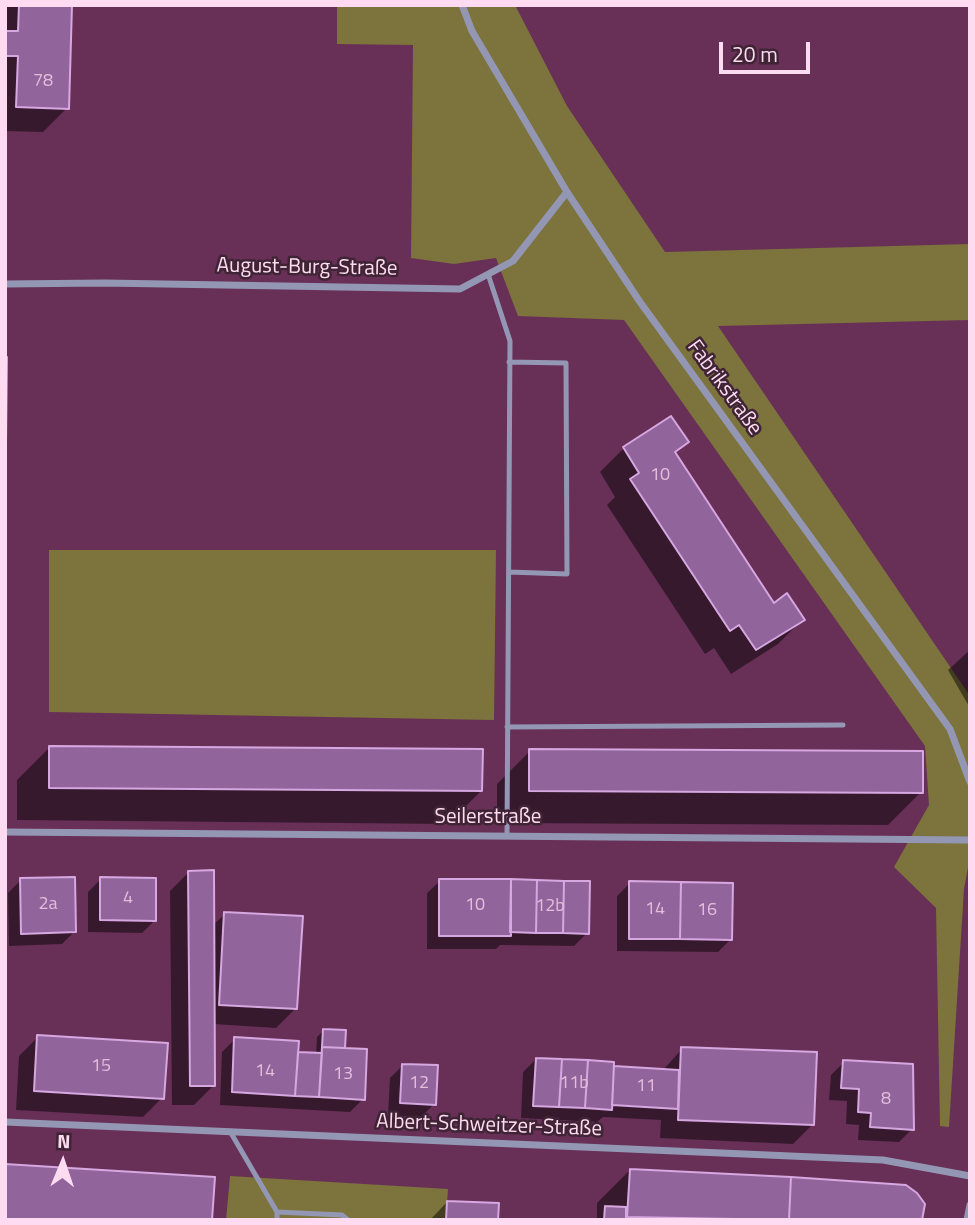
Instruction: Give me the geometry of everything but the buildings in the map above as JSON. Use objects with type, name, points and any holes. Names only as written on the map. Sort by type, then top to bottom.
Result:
[{"type":"street","name":"Fabrikstraße","points":[[461,5],[472,31],[567,192],[640,302],[950,729],[970,782]]},
{"type":"street","name":"August-Burg-Straße","points":[[5,284],[146,283],[460,289],[513,261],[567,192]]},
{"type":"street","name":"Seilerstraße","points":[[5,832],[970,840]]},
{"type":"street","name":"Albert-Schweitzer-Straße","points":[[5,1122],[883,1160],[970,1175]]},
{"type":"street","points":[[967,1220],[970,1205]]},
{"type":"lane","points":[[488,274],[510,341],[507,836]]},
{"type":"lane","points":[[509,362],[566,363],[567,574],[509,572]]},
{"type":"lane","points":[[508,727],[843,725]]},
{"type":"lane","points":[[231,1133],[277,1212],[277,1220]]},
{"type":"lane","points":[[277,1212],[342,1215],[348,1220]]},
{"type":"shaded area","points":[[337,5],[515,5],[567,106],[665,252],[970,244],[970,320],[718,326],[970,696],[970,856],[964,889],[949,1127],[940,1126],[936,908],[894,867],[929,805],[925,746],[624,320],[518,316],[496,258],[454,264],[411,258],[413,45],[337,44]]},
{"type":"shaded area","points":[[49,550],[496,550],[494,720],[49,712]]},
{"type":"shaded area","points":[[230,1176],[448,1189],[446,1220],[226,1220]]}]
